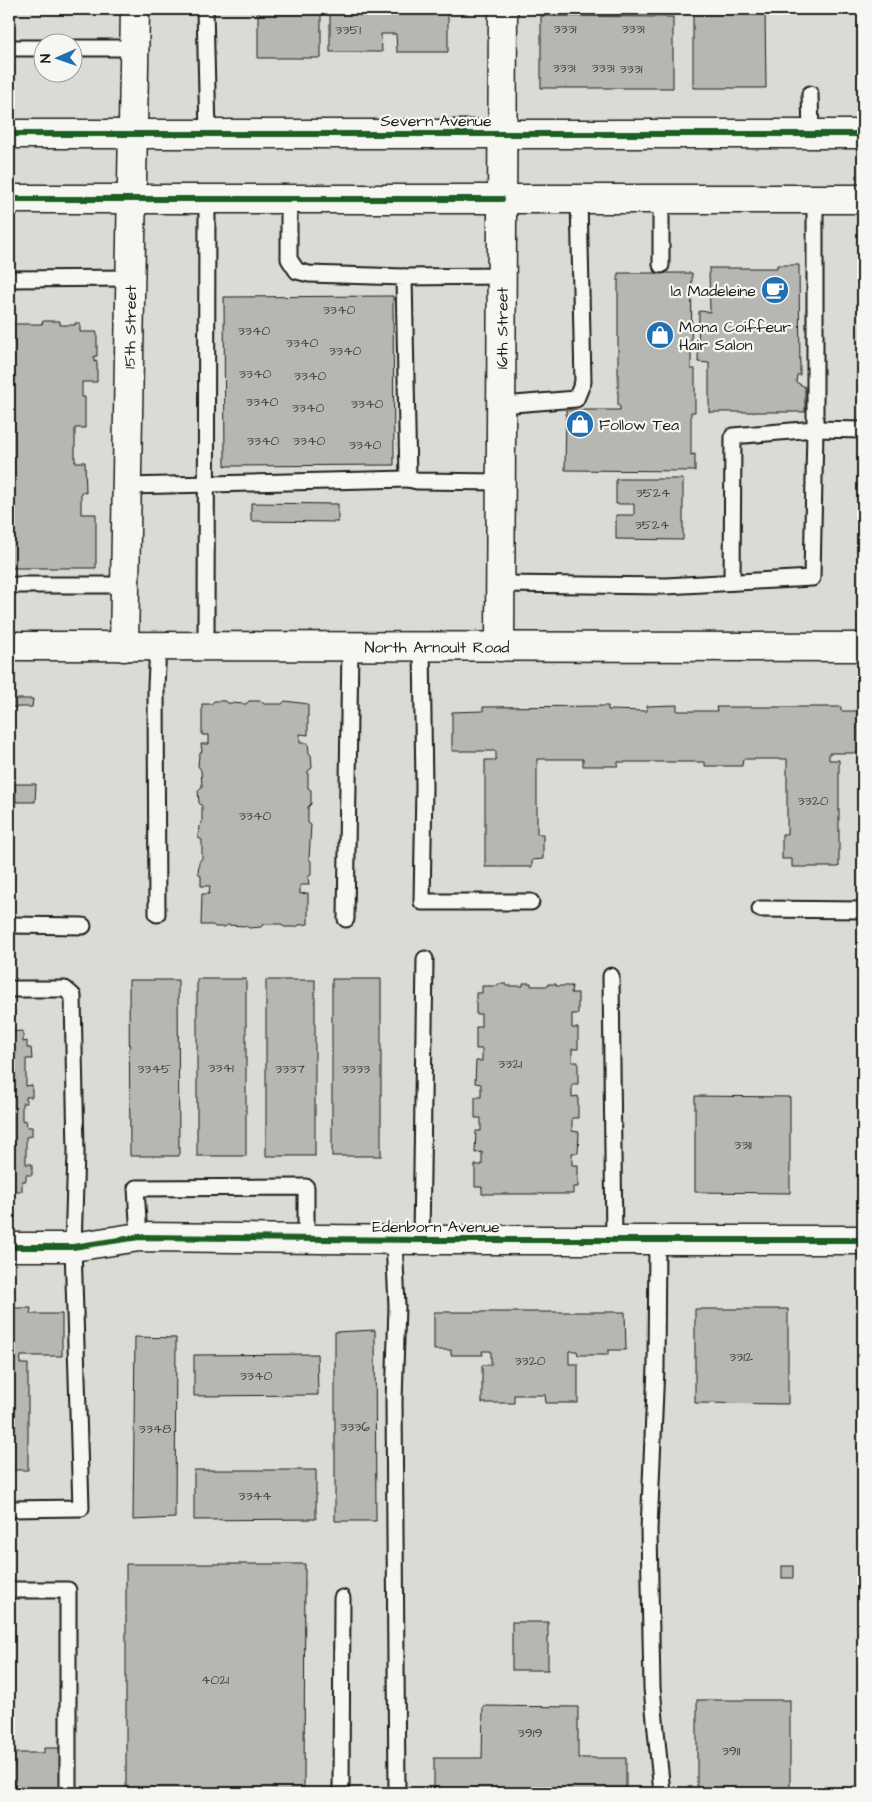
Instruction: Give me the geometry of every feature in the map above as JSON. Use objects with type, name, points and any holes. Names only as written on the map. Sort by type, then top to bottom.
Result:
[{"type":"street","name":"15th Street","points":[[124,647],[135,9]]},
{"type":"street","name":"16th Street","points":[[500,647],[503,9]]},
{"type":"street","name":"Severn Avenue","points":[[9,134],[863,134]]},
{"type":"street","points":[[9,199],[863,199]]},
{"type":"street","name":"North Arnoult Road","points":[[9,646],[863,647]]},
{"type":"street","name":"Edenborn Avenue","points":[[9,1247],[73,1247],[138,1237],[614,1241],[863,1240]]},
{"type":"lane","points":[[205,9],[208,134]]},
{"type":"lane","points":[[9,48],[32,48]]},
{"type":"lane","points":[[82,48],[135,48]]},
{"type":"lane","points":[[810,94],[810,134]]},
{"type":"lane","points":[[206,646],[207,199]]},
{"type":"lane","points":[[288,199],[289,260],[297,271],[309,274],[502,276]]},
{"type":"lane","points":[[501,405],[576,399],[583,382],[579,199]]},
{"type":"lane","points":[[662,199],[662,265]]},
{"type":"lane","points":[[500,584],[666,586],[812,578],[815,429],[815,199]]},
{"type":"lane","points":[[404,276],[408,479]]},
{"type":"lane","points":[[9,278],[131,278]]},
{"type":"lane","points":[[732,582],[733,436],[815,429],[863,430]]},
{"type":"lane","points":[[127,486],[408,479],[417,481],[501,482]]},
{"type":"lane","points":[[9,585],[126,584]]},
{"type":"lane","points":[[157,914],[156,686],[158,647]]},
{"type":"lane","points":[[346,919],[350,647]]},
{"type":"lane","points":[[422,647],[424,787],[422,902],[530,902]]},
{"type":"lane","points":[[760,909],[863,910]]},
{"type":"lane","points":[[9,926],[83,926]]},
{"type":"lane","points":[[421,1240],[425,960]]},
{"type":"lane","points":[[611,976],[614,1241]]},
{"type":"lane","points":[[9,989],[65,990],[73,996],[76,1152],[73,1247],[81,1508],[9,1509]]},
{"type":"lane","points":[[138,1237],[136,1188],[306,1187],[306,1239]]},
{"type":"lane","points":[[394,1240],[396,1306],[394,1401],[397,1793]]},
{"type":"lane","points":[[657,1241],[656,1367],[649,1530],[652,1688],[662,1793]]},
{"type":"lane","points":[[9,1590],[68,1590],[68,1793]]},
{"type":"lane","points":[[342,1598],[342,1793]]},
{"type":"shaded area","points":[[9,9],[863,9],[863,1793],[9,1793]]},
{"type":"building","points":[[258,9],[321,9],[321,58],[258,58]]},
{"type":"building","points":[[330,9],[448,9],[448,52],[397,52],[396,34],[381,34],[382,52],[330,52]]},
{"type":"building","points":[[693,9],[765,9],[766,88],[693,88]]},
{"type":"building","points":[[541,16],[673,17],[673,88],[541,88]]},
{"type":"building","points":[[777,265],[799,265],[800,375],[797,375],[796,382],[805,387],[805,412],[709,412],[709,363],[698,362],[699,311],[710,312],[709,268],[777,268]]},
{"type":"building","points":[[618,273],[692,273],[691,369],[695,369],[695,412],[691,412],[691,455],[695,454],[695,471],[565,470],[566,410],[620,410],[620,406],[618,406]]},
{"type":"building","points":[[393,296],[394,465],[225,466],[224,297]]},
{"type":"building","points":[[43,321],[60,321],[60,325],[80,323],[80,332],[97,332],[97,356],[94,356],[94,362],[97,361],[97,382],[82,382],[82,397],[85,397],[85,428],[75,428],[75,462],[85,462],[86,493],[81,492],[81,514],[96,514],[96,568],[9,568],[9,324],[42,324]]},
{"type":"building","points":[[616,479],[683,479],[683,540],[616,539],[616,515],[634,515],[634,504],[616,504]]},
{"type":"building","points":[[251,503],[338,504],[338,522],[251,521]]},
{"type":"building","points":[[12,699],[33,699],[32,707],[12,707]]},
{"type":"building","points":[[214,701],[246,704],[249,701],[261,701],[264,704],[282,704],[285,701],[308,704],[308,735],[300,734],[300,743],[308,743],[311,755],[312,768],[308,771],[308,788],[311,790],[311,804],[308,807],[308,823],[311,825],[309,859],[311,861],[311,875],[308,877],[309,885],[300,885],[300,894],[308,893],[308,924],[284,927],[281,924],[264,924],[261,927],[249,928],[246,926],[227,925],[225,927],[215,927],[213,925],[201,925],[202,894],[209,894],[210,886],[201,886],[201,876],[198,873],[199,862],[202,858],[202,840],[198,838],[199,826],[202,823],[202,806],[199,803],[198,790],[202,787],[201,770],[198,766],[199,755],[202,751],[201,744],[209,744],[209,735],[202,735],[202,704],[211,704]]},
{"type":"building","points":[[677,705],[677,711],[717,711],[716,707],[841,707],[841,711],[863,711],[863,753],[829,753],[829,760],[839,760],[839,867],[792,867],[792,859],[782,859],[782,834],[787,834],[787,759],[743,759],[742,766],[705,766],[705,762],[618,762],[618,766],[583,766],[583,759],[537,759],[537,834],[543,834],[543,859],[532,860],[532,867],[485,867],[485,760],[496,760],[496,751],[452,751],[452,712],[483,711],[483,707],[608,706],[608,710],[647,711],[647,706]]},
{"type":"building","points":[[15,784],[36,784],[35,802],[16,802]]},
{"type":"building","points":[[197,979],[246,979],[246,1156],[197,1156]]},
{"type":"building","points":[[332,979],[381,979],[381,1156],[332,1156]]},
{"type":"building","points":[[129,980],[178,980],[179,1156],[130,1156]]},
{"type":"building","points":[[266,980],[315,980],[315,1156],[266,1156]]},
{"type":"building","points":[[523,983],[531,983],[531,986],[556,984],[556,986],[572,986],[571,993],[578,993],[578,1014],[572,1014],[572,1028],[578,1028],[578,1049],[572,1049],[572,1062],[578,1062],[578,1084],[572,1084],[572,1097],[578,1096],[578,1118],[572,1118],[572,1131],[579,1132],[578,1153],[572,1153],[572,1165],[578,1165],[578,1187],[573,1187],[573,1194],[482,1194],[482,1187],[475,1187],[475,1165],[482,1165],[482,1152],[475,1153],[476,1131],[481,1131],[481,1118],[475,1118],[475,1097],[481,1097],[481,1084],[475,1083],[476,1061],[482,1061],[482,1049],[476,1049],[476,1027],[481,1027],[481,1014],[476,1014],[476,993],[482,993],[482,986],[506,984],[506,986],[523,986]]},
{"type":"building","points":[[23,1031],[23,1042],[27,1041],[27,1048],[31,1048],[32,1059],[26,1059],[26,1086],[32,1085],[32,1097],[26,1097],[26,1103],[22,1103],[22,1121],[26,1120],[27,1127],[32,1127],[32,1136],[26,1137],[26,1164],[32,1164],[32,1175],[26,1175],[26,1181],[22,1181],[22,1191],[9,1191],[9,1032]]},
{"type":"building","points":[[695,1096],[790,1097],[790,1193],[695,1192]]},
{"type":"building","points":[[9,1308],[31,1308],[30,1314],[62,1314],[62,1356],[21,1356],[20,1364],[28,1364],[28,1470],[9,1470]]},
{"type":"building","points":[[695,1309],[788,1309],[788,1404],[695,1403]]},
{"type":"building","points":[[434,1312],[625,1312],[626,1350],[608,1350],[608,1355],[578,1355],[577,1351],[569,1351],[569,1364],[578,1364],[578,1403],[546,1403],[545,1395],[514,1395],[514,1403],[482,1403],[482,1365],[491,1365],[491,1351],[482,1351],[483,1355],[451,1355],[451,1350],[434,1350]]},
{"type":"building","points":[[375,1330],[376,1521],[335,1521],[335,1332]]},
{"type":"building","points":[[135,1337],[176,1338],[175,1518],[133,1520]]},
{"type":"building","points":[[317,1354],[318,1395],[194,1396],[194,1355]]},
{"type":"building","points":[[194,1470],[316,1470],[316,1519],[194,1520]]},
{"type":"building","points":[[126,1564],[305,1564],[304,1793],[126,1793]]},
{"type":"building","points":[[782,1566],[793,1566],[793,1578],[782,1578]]},
{"type":"building","points":[[512,1622],[548,1622],[548,1670],[512,1670]]},
{"type":"building","points":[[697,1700],[790,1700],[790,1793],[697,1793]]},
{"type":"building","points":[[483,1706],[578,1707],[578,1758],[626,1758],[626,1793],[434,1793],[434,1758],[482,1758]]},
{"type":"building","points":[[44,1748],[63,1748],[63,1760],[60,1760],[60,1793],[9,1793],[9,1753],[44,1753]]},
{"type":"cycle path","points":[[9,134],[863,134]]},
{"type":"cycle path","points":[[9,199],[502,199]]},
{"type":"cycle path","points":[[9,1247],[73,1247],[139,1237],[421,1240],[863,1240]]},
{"type":"place","name":"la Madeleine","points":[[775,290]]},
{"type":"place","name":"Mona Coiffeur Hair Salon","points":[[660,335]]},
{"type":"place","name":"Follow Tea","points":[[580,424]]}]
